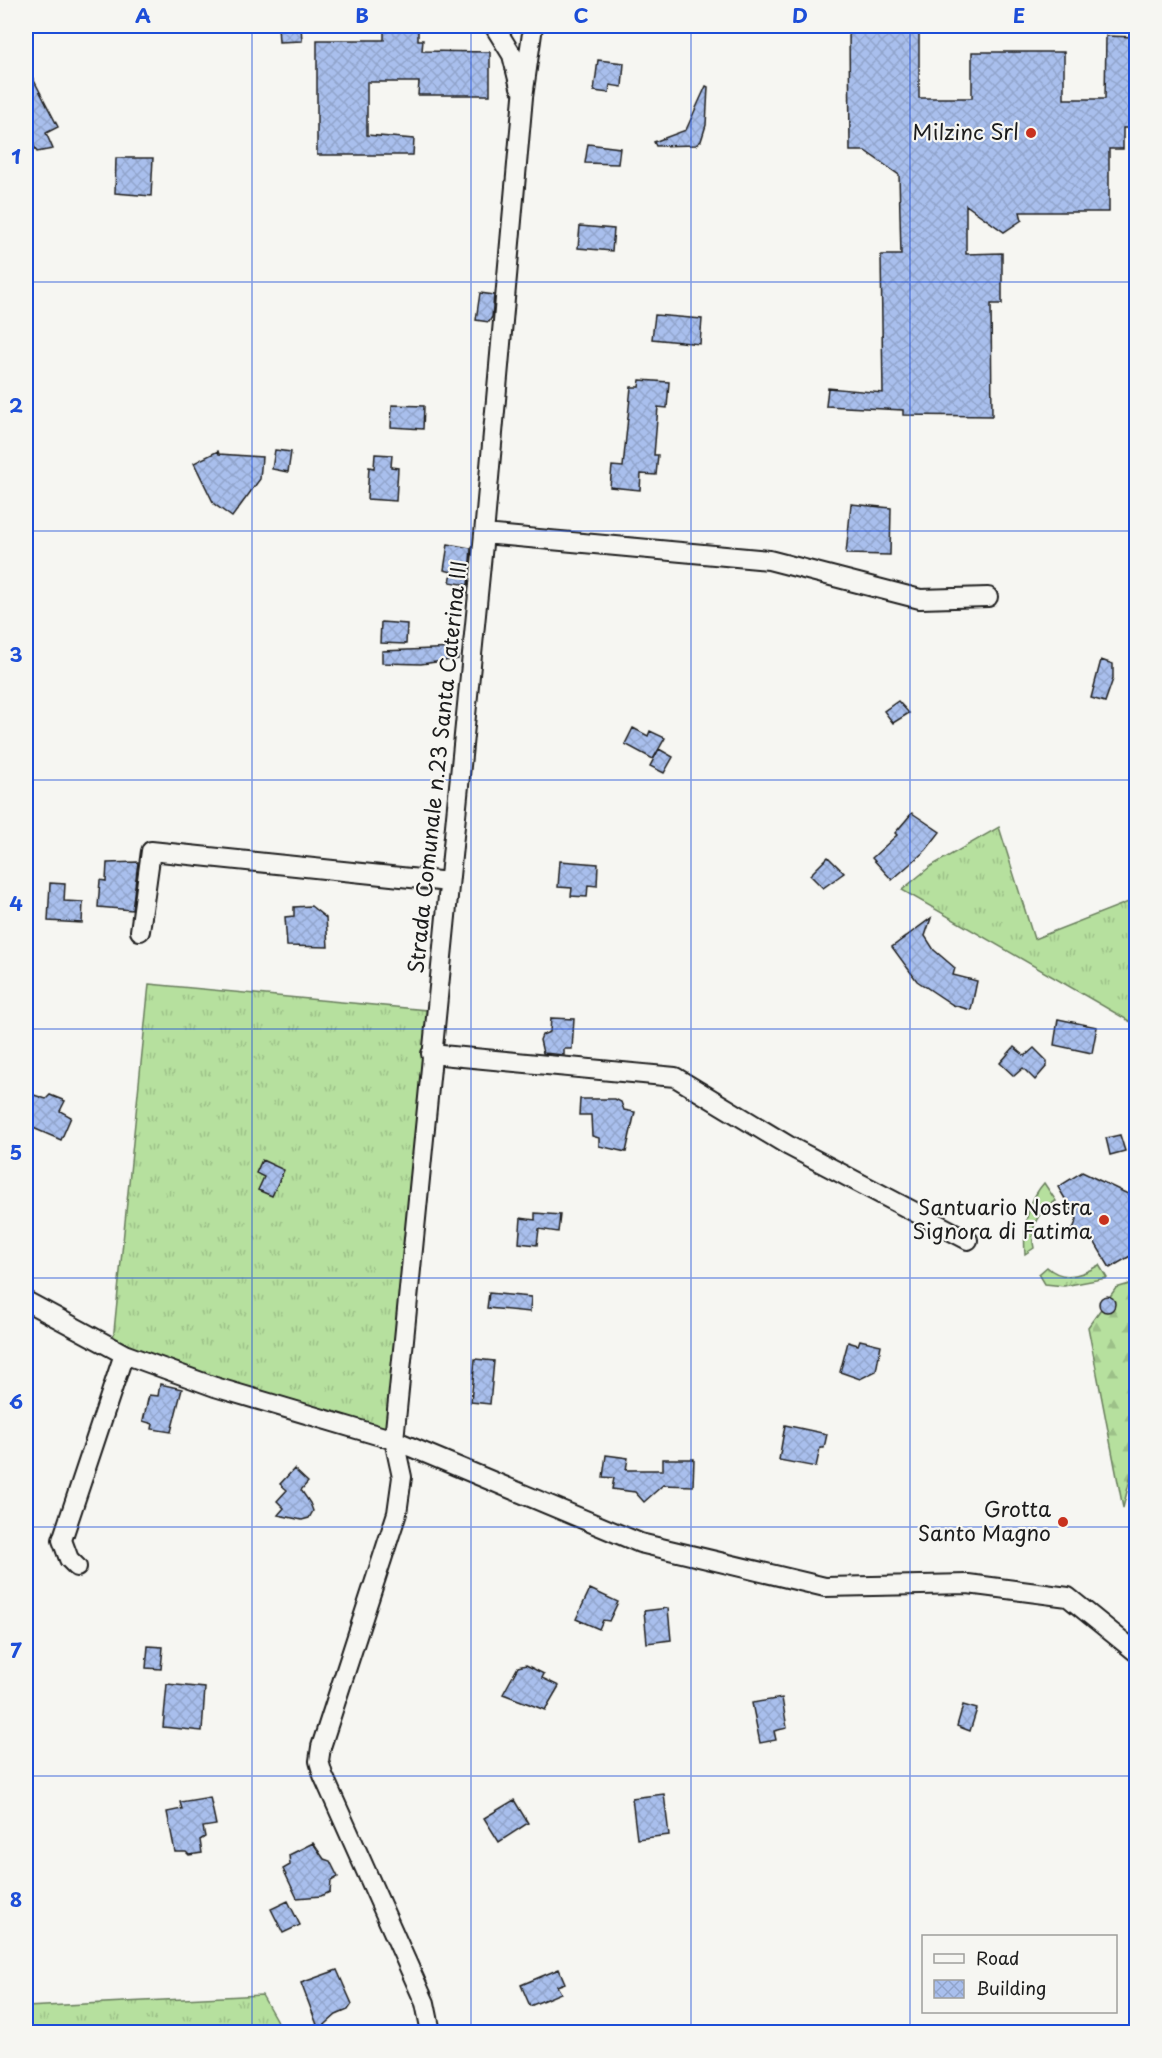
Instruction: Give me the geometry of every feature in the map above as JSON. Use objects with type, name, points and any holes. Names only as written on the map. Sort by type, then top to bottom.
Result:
[{"type":"street","points":[[495,26],[512,55],[523,97]]},
{"type":"street","name":"Strada Comunale n.23 Santa Caterina III","points":[[431,2032],[425,2003],[323,1776],[320,1761],[321,1747],[397,1513],[402,1477],[394,1440],[484,534],[523,97],[533,26]]},
{"type":"street","points":[[484,534],[769,560],[920,599],[987,597]]},
{"type":"street","points":[[140,931],[151,851],[448,882]]},
{"type":"street","points":[[431,1054],[675,1077],[789,1146],[968,1239]]},
{"type":"street","points":[[26,1300],[124,1354],[215,1387],[394,1440],[640,1543],[825,1587],[968,1584],[1068,1597],[1137,1652]]},
{"type":"street","points":[[77,1567],[69,1559],[62,1540],[124,1354]]},
{"type":"green space","points":[[999,827],[1034,939],[1136,899],[1136,1025],[902,890],[931,866]]},
{"type":"green space","points":[[149,984],[427,1010],[394,1440],[113,1341]]},
{"type":"green space","points":[[1044,1183],[1056,1201],[1039,1215],[1033,1233],[1034,1248],[1025,1254],[1027,1216],[1038,1190]]},
{"type":"green space","points":[[1099,1265],[1107,1278],[1064,1286],[1045,1284],[1039,1274],[1047,1267],[1053,1272],[1066,1276],[1080,1274]]},
{"type":"green space","points":[[1136,1282],[1136,1455],[1123,1508],[1088,1327],[1116,1288]]},
{"type":"green space","points":[[262,1995],[283,2032],[26,2032],[26,2007]]},
{"type":"building","points":[[278,26],[301,26],[302,41],[279,42]]},
{"type":"building","points":[[384,26],[418,26],[418,40],[423,40],[422,51],[490,52],[490,95],[418,95],[419,82],[367,82],[367,135],[414,139],[413,155],[317,155],[317,40],[384,40]]},
{"type":"building","points":[[849,26],[919,26],[919,98],[972,98],[972,52],[1064,52],[1064,99],[1105,99],[1106,36],[1137,37],[1136,128],[1123,128],[1123,149],[1109,149],[1109,212],[1020,212],[1022,220],[1004,232],[966,205],[966,254],[1002,253],[1002,304],[991,304],[992,416],[903,415],[903,410],[826,406],[828,388],[883,393],[881,255],[901,255],[899,175],[865,151],[850,151]]},
{"type":"building","points":[[598,60],[624,63],[622,87],[610,85],[609,93],[594,91]]},
{"type":"building","points":[[26,65],[58,127],[46,133],[53,149],[37,152],[26,129]]},
{"type":"building","points":[[706,86],[708,87],[706,125],[701,141],[696,145],[656,146],[654,142],[686,130]]},
{"type":"building","points":[[588,144],[620,148],[618,164],[585,163]]},
{"type":"building","points":[[116,158],[153,158],[151,196],[115,193]]},
{"type":"building","points":[[580,226],[614,229],[612,251],[578,248]]},
{"type":"building","points":[[480,293],[494,295],[492,317],[489,322],[476,320]]},
{"type":"building","points":[[655,315],[702,319],[700,344],[652,339]]},
{"type":"building","points":[[640,380],[669,382],[667,408],[658,407],[654,455],[658,455],[656,475],[641,474],[640,490],[610,487],[612,466],[623,467],[631,387],[639,387]]},
{"type":"building","points":[[392,405],[424,406],[423,429],[391,427]]},
{"type":"building","points":[[275,450],[291,452],[288,472],[272,469]]},
{"type":"building","points":[[218,451],[219,454],[262,457],[260,479],[232,517],[214,504],[194,463]]},
{"type":"building","points":[[375,454],[392,455],[391,467],[398,468],[396,501],[367,499],[369,467],[374,468]]},
{"type":"building","points":[[851,504],[891,508],[890,555],[846,554]]},
{"type":"building","points":[[448,544],[471,548],[468,585],[450,582],[452,572],[444,570]]},
{"type":"building","points":[[381,622],[407,624],[406,644],[380,643]]},
{"type":"building","points":[[457,648],[458,659],[421,664],[382,663],[382,651]]},
{"type":"building","points":[[1101,660],[1113,664],[1113,679],[1105,702],[1091,698]]},
{"type":"building","points":[[898,701],[909,713],[893,723],[884,711]]},
{"type":"building","points":[[633,728],[648,736],[650,731],[665,738],[653,759],[625,744]]},
{"type":"building","points":[[659,749],[673,757],[664,773],[650,766]]},
{"type":"building","points":[[912,813],[940,832],[926,850],[892,880],[872,858],[897,835],[895,833]]},
{"type":"building","points":[[828,857],[844,873],[823,888],[810,875]]},
{"type":"building","points":[[560,861],[598,864],[597,886],[588,885],[587,897],[571,896],[572,888],[558,887]]},
{"type":"building","points":[[138,862],[132,910],[98,907],[100,880],[106,881],[107,863]]},
{"type":"building","points":[[50,883],[65,884],[64,901],[83,902],[82,923],[48,921]]},
{"type":"building","points":[[311,906],[326,918],[328,947],[287,946],[285,917],[294,916],[294,907]]},
{"type":"building","points":[[931,918],[925,936],[934,950],[955,968],[953,975],[977,981],[971,1010],[953,1005],[917,981],[892,947]]},
{"type":"building","points":[[551,1018],[574,1019],[572,1049],[564,1049],[564,1055],[543,1053],[540,1040],[542,1035],[550,1032]]},
{"type":"building","points":[[1058,1019],[1097,1027],[1092,1053],[1054,1045]]},
{"type":"building","points":[[1014,1047],[1025,1056],[1034,1048],[1047,1061],[1047,1066],[1035,1080],[1023,1068],[1014,1076],[1000,1063]]},
{"type":"building","points":[[34,1095],[46,1099],[50,1095],[65,1101],[60,1111],[71,1117],[61,1140],[26,1125],[26,1113]]},
{"type":"building","points":[[580,1099],[615,1099],[621,1102],[624,1110],[635,1112],[626,1152],[599,1146],[599,1138],[592,1136],[591,1115],[579,1115]]},
{"type":"building","points":[[1120,1135],[1125,1151],[1110,1155],[1106,1138]]},
{"type":"building","points":[[262,1160],[284,1170],[272,1196],[258,1190],[264,1177],[256,1173]]},
{"type":"building","name":"Santuario Nostra Signora di Fatima","points":[[1082,1172],[1130,1195],[1137,1252],[1110,1268],[1091,1236],[1079,1238],[1073,1229],[1077,1219],[1058,1187]]},
{"type":"building","points":[[535,1213],[560,1215],[558,1232],[539,1229],[537,1245],[519,1243],[521,1218],[535,1220]]},
{"type":"building","points":[[489,1293],[531,1297],[530,1312],[487,1308]]},
{"type":"building","points":[[1107,1296],[1115,1304],[1107,1312],[1099,1304]]},
{"type":"building","points":[[860,1340],[881,1345],[876,1371],[860,1379],[840,1372],[848,1342],[858,1345]]},
{"type":"building","points":[[475,1359],[494,1361],[490,1404],[471,1402]]},
{"type":"building","points":[[160,1384],[182,1389],[171,1432],[152,1429],[153,1424],[143,1421],[149,1395],[158,1396]]},
{"type":"building","points":[[785,1425],[827,1434],[824,1448],[820,1448],[816,1467],[779,1460]]},
{"type":"building","points":[[606,1455],[628,1458],[626,1470],[663,1470],[663,1459],[694,1459],[693,1486],[663,1485],[644,1502],[635,1492],[612,1489],[614,1478],[603,1477]]},
{"type":"building","points":[[294,1469],[308,1482],[301,1490],[313,1511],[309,1518],[302,1520],[278,1515],[284,1508],[277,1501],[287,1490],[280,1484]]},
{"type":"building","points":[[590,1589],[618,1602],[609,1621],[603,1620],[599,1629],[576,1619]]},
{"type":"building","points":[[668,1608],[671,1640],[647,1643],[644,1611]]},
{"type":"building","points":[[148,1646],[163,1647],[161,1669],[146,1668]]},
{"type":"building","points":[[526,1665],[544,1674],[542,1678],[559,1686],[545,1710],[503,1694],[518,1667]]},
{"type":"building","points":[[167,1684],[205,1688],[202,1731],[163,1727]]},
{"type":"building","points":[[782,1698],[787,1728],[774,1731],[776,1740],[760,1743],[752,1703]]},
{"type":"building","points":[[963,1705],[977,1709],[970,1731],[957,1726]]},
{"type":"building","points":[[664,1794],[669,1835],[637,1839],[632,1798]]},
{"type":"building","points":[[210,1797],[216,1825],[203,1827],[205,1837],[200,1840],[202,1853],[189,1855],[186,1852],[175,1852],[167,1812],[182,1809],[180,1802]]},
{"type":"building","points":[[514,1800],[528,1823],[499,1842],[484,1818]]},
{"type":"building","points":[[313,1843],[324,1859],[330,1861],[338,1877],[331,1881],[330,1892],[321,1896],[297,1898],[283,1869],[290,1865],[289,1855]]},
{"type":"building","points":[[288,1901],[300,1925],[283,1933],[271,1909]]},
{"type":"building","points":[[559,1969],[565,1983],[557,1986],[561,1993],[530,2006],[521,1985]]},
{"type":"building","points":[[337,1970],[352,2004],[348,2010],[336,2015],[319,2030],[301,1983]]},
{"type":"place","name":"Milzinc Srl","points":[[1031,133]]},
{"type":"place","name":"Santuario Nostra Signora di Fatima","points":[[1104,1220]]},
{"type":"place","name":"Grotta Santo Magno","points":[[1063,1522]]}]
